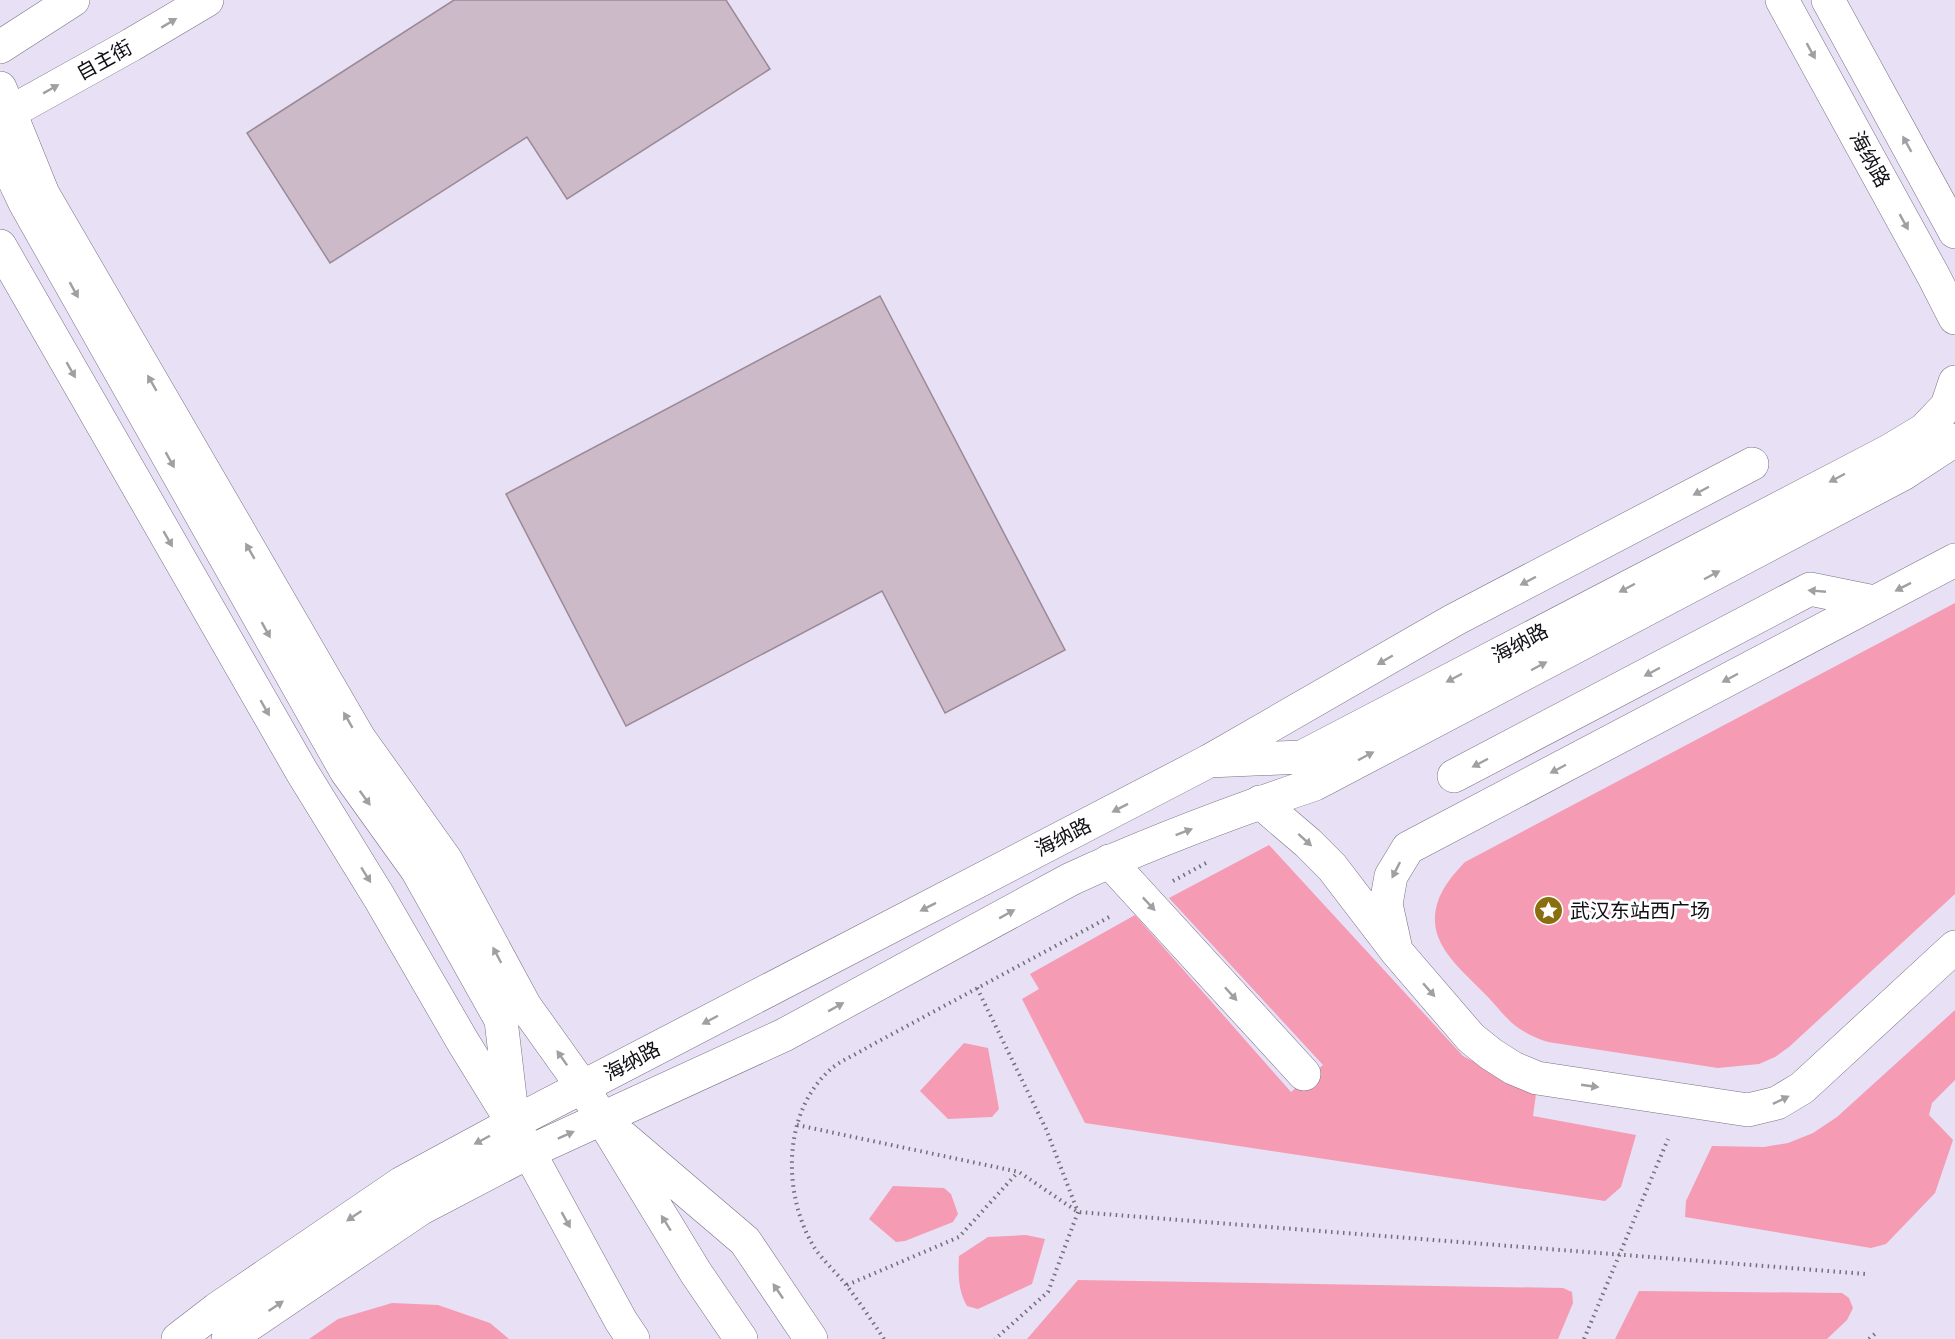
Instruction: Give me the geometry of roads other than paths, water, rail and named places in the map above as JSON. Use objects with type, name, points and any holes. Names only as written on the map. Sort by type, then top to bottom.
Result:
[{"type":"main road","points":[[0,47],[73,0]]},
{"type":"main road","name":"自主街","points":[[3,106],[130,45],[207,0]]},
{"type":"main road","name":"海纳路","points":[[1782,0],[1955,318]]},
{"type":"main road","name":"海纳路","points":[[1828,0],[1955,232]]},
{"type":"main road","points":[[3,106],[43,194],[353,728],[446,860],[525,1006],[582,1086],[696,1273],[741,1339]]},
{"type":"main road","points":[[0,150],[25,203],[346,771],[417,870],[501,1020],[513,1123]]},
{"type":"main road","points":[[0,246],[302,772],[513,1123],[633,1339]]},
{"type":"main road","name":"海纳路","points":[[178,1339],[217,1309],[402,1183],[582,1086],[1209,761],[1302,757],[1889,451],[1924,430],[1952,398]]},
{"type":"main road","name":"海纳路","points":[[228,1339],[420,1209],[529,1152],[784,1035],[1071,879],[1109,861],[1260,802],[1315,784],[1903,474],[1955,440]]},
{"type":"main road","points":[[1209,761],[1454,620],[1752,464]]},
{"type":"main road","points":[[1397,952],[1386,904],[1392,876],[1408,848],[1955,560]]},
{"type":"main road","points":[[1455,776],[1810,589],[1874,602]]},
{"type":"main road","points":[[1260,802],[1332,867],[1397,952],[1471,1038],[1513,1068],[1537,1078],[1748,1110],[1777,1103],[1802,1088],[1955,947]]},
{"type":"main road","points":[[1109,861],[1304,1074]]},
{"type":"main road","points":[[602,1119],[745,1241],[811,1339]]},
{"type":"place","name":"武汉东站西广场","points":[[1549,911]]}]
